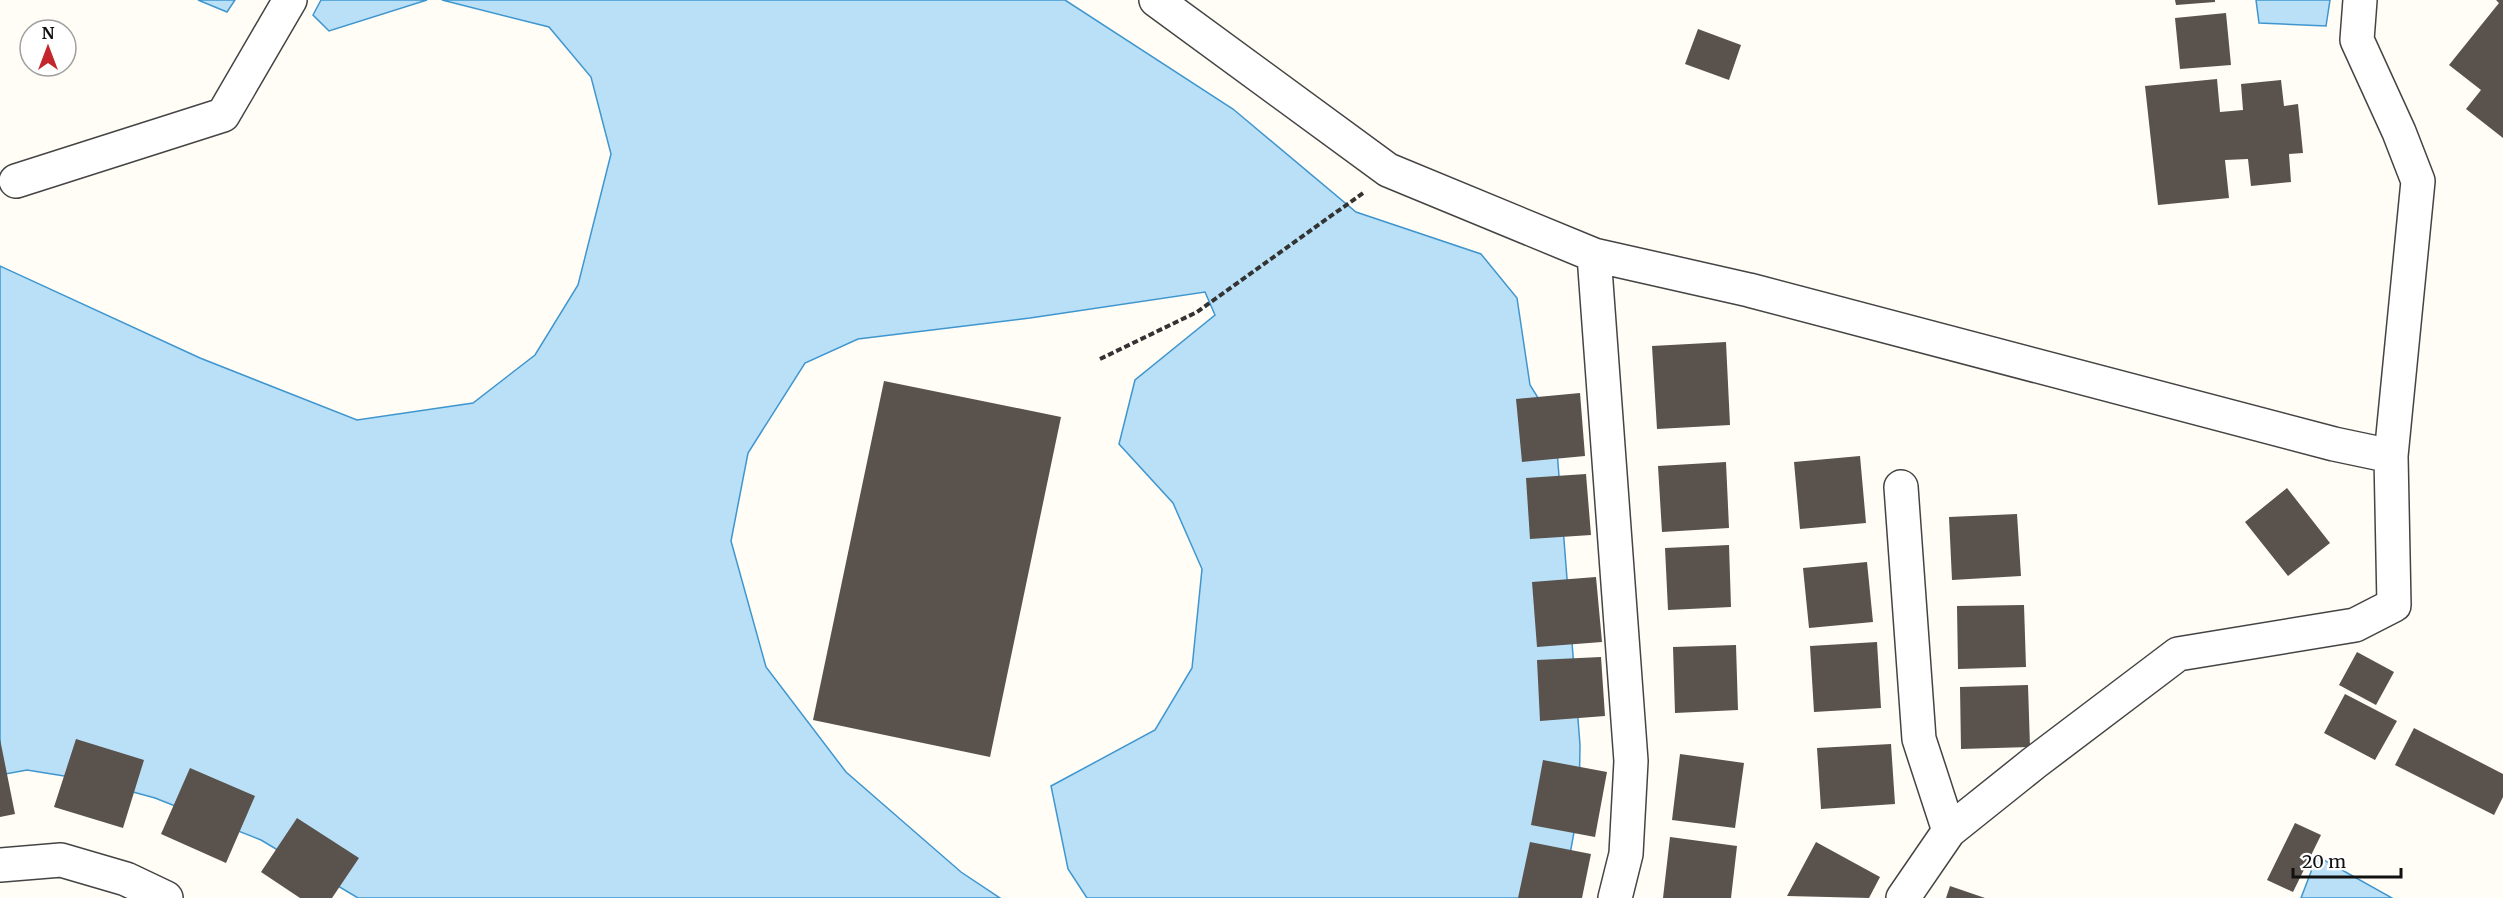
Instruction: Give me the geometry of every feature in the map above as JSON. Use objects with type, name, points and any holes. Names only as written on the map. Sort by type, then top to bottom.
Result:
[{"type":"lane","points":[[16,182],[223,115],[290,0]]},
{"type":"lane","points":[[1156,0],[1388,170],[1594,255],[1749,290],[2334,444],[2391,456]]},
{"type":"lane","points":[[1903,898],[1949,831],[2034,763],[2178,654],[2355,625],[2394,605],[2391,456],[2418,182],[2399,132],[2357,40],[2360,0]]},
{"type":"lane","points":[[1594,255],[1631,761],[1626,854],[1615,898]]},
{"type":"lane","points":[[1901,487],[1919,739],[1949,831]]},
{"type":"lane","points":[[0,865],[61,860],[126,879],[166,898]]},
{"type":"path","points":[[1100,359],[1197,312],[1357,198]]},
{"type":"water","points":[[198,0],[235,0],[227,12]]},
{"type":"water","points":[[321,0],[427,0],[329,31],[313,15]]},
{"type":"water","points":[[442,0],[1065,0],[1233,109],[1356,212],[1481,254],[1517,298],[1530,385],[1555,425],[1580,745],[1579,805],[1562,898],[1087,898],[1068,869],[1051,786],[1155,730],[1192,668],[1202,569],[1173,503],[1119,444],[1135,380],[1215,315],[1205,292],[1030,318],[858,339],[805,363],[748,453],[731,541],[766,667],[846,772],[961,872],[1000,898],[358,898],[261,840],[155,798],[89,780],[27,770],[0,775],[0,266],[200,358],[357,420],[473,403],[535,355],[578,285],[611,154],[591,77],[549,27]]},
{"type":"water","points":[[2256,0],[2330,0],[2326,26],[2259,23]]},
{"type":"water","points":[[2317,856],[2392,898],[2301,898]]},
{"type":"building","points":[[2175,0],[2215,0],[2215,2],[2176,5]]},
{"type":"building","points":[[2496,0],[2503,0],[2503,138],[2466,109],[2481,90],[2449,65],[2499,3]]},
{"type":"building","points":[[2226,13],[2231,65],[2180,69],[2175,18]]},
{"type":"building","points":[[1698,29],[1741,45],[1729,80],[1685,64]]},
{"type":"building","points":[[2217,79],[2220,112],[2243,110],[2241,84],[2281,80],[2284,106],[2298,104],[2303,153],[2289,154],[2291,182],[2251,186],[2248,159],[2225,160],[2229,198],[2158,205],[2145,86]]},
{"type":"building","points":[[1726,342],[1730,425],[1657,429],[1652,346]]},
{"type":"building","points":[[884,381],[1061,417],[990,757],[813,720]]},
{"type":"building","points":[[1580,393],[1585,456],[1522,462],[1516,399]]},
{"type":"building","points":[[1860,456],[1866,523],[1800,529],[1794,462]]},
{"type":"building","points":[[1726,462],[1729,528],[1662,532],[1658,466]]},
{"type":"building","points":[[1586,474],[1591,535],[1530,539],[1526,478]]},
{"type":"building","points":[[2287,488],[2330,543],[2288,576],[2245,522]]},
{"type":"building","points":[[2017,514],[2021,576],[1952,580],[1949,517]]},
{"type":"building","points":[[1729,545],[1731,607],[1668,610],[1665,548]]},
{"type":"building","points":[[1867,562],[1873,622],[1809,628],[1803,568]]},
{"type":"building","points":[[1596,577],[1602,642],[1537,647],[1532,582]]},
{"type":"building","points":[[2024,605],[2026,667],[1958,669],[1957,606]]},
{"type":"building","points":[[1877,642],[1881,708],[1814,712],[1810,646]]},
{"type":"building","points":[[1736,645],[1738,710],[1675,713],[1673,647]]},
{"type":"building","points":[[2357,652],[2394,672],[2376,705],[2339,685]]},
{"type":"building","points":[[1601,657],[1605,716],[1540,721],[1537,660]]},
{"type":"building","points":[[2028,685],[2030,747],[1961,749],[1960,687]]},
{"type":"building","points":[[2345,694],[2397,721],[2375,760],[2324,733]]},
{"type":"building","points":[[2414,728],[2503,774],[2503,797],[2494,815],[2395,765]]},
{"type":"building","points":[[0,739],[15,814],[0,817]]},
{"type":"building","points":[[76,739],[144,760],[123,828],[54,807]]},
{"type":"building","points":[[1891,744],[1895,804],[1821,809],[1817,748]]},
{"type":"building","points":[[1680,754],[1744,763],[1735,828],[1672,820]]},
{"type":"building","points":[[1543,760],[1607,772],[1595,837],[1531,825]]},
{"type":"building","points":[[190,768],[255,796],[226,863],[161,834]]},
{"type":"building","points":[[297,818],[359,858],[332,898],[300,898],[261,872]]},
{"type":"building","points":[[2295,823],[2321,835],[2293,892],[2267,880]]},
{"type":"building","points":[[1670,837],[1737,846],[1731,898],[1663,898]]},
{"type":"building","points":[[1530,842],[1591,854],[1582,898],[1518,898]]},
{"type":"building","points":[[1816,842],[1880,877],[1869,898],[1787,896]]},
{"type":"building","points":[[1950,886],[1985,898],[1946,898]]}]
